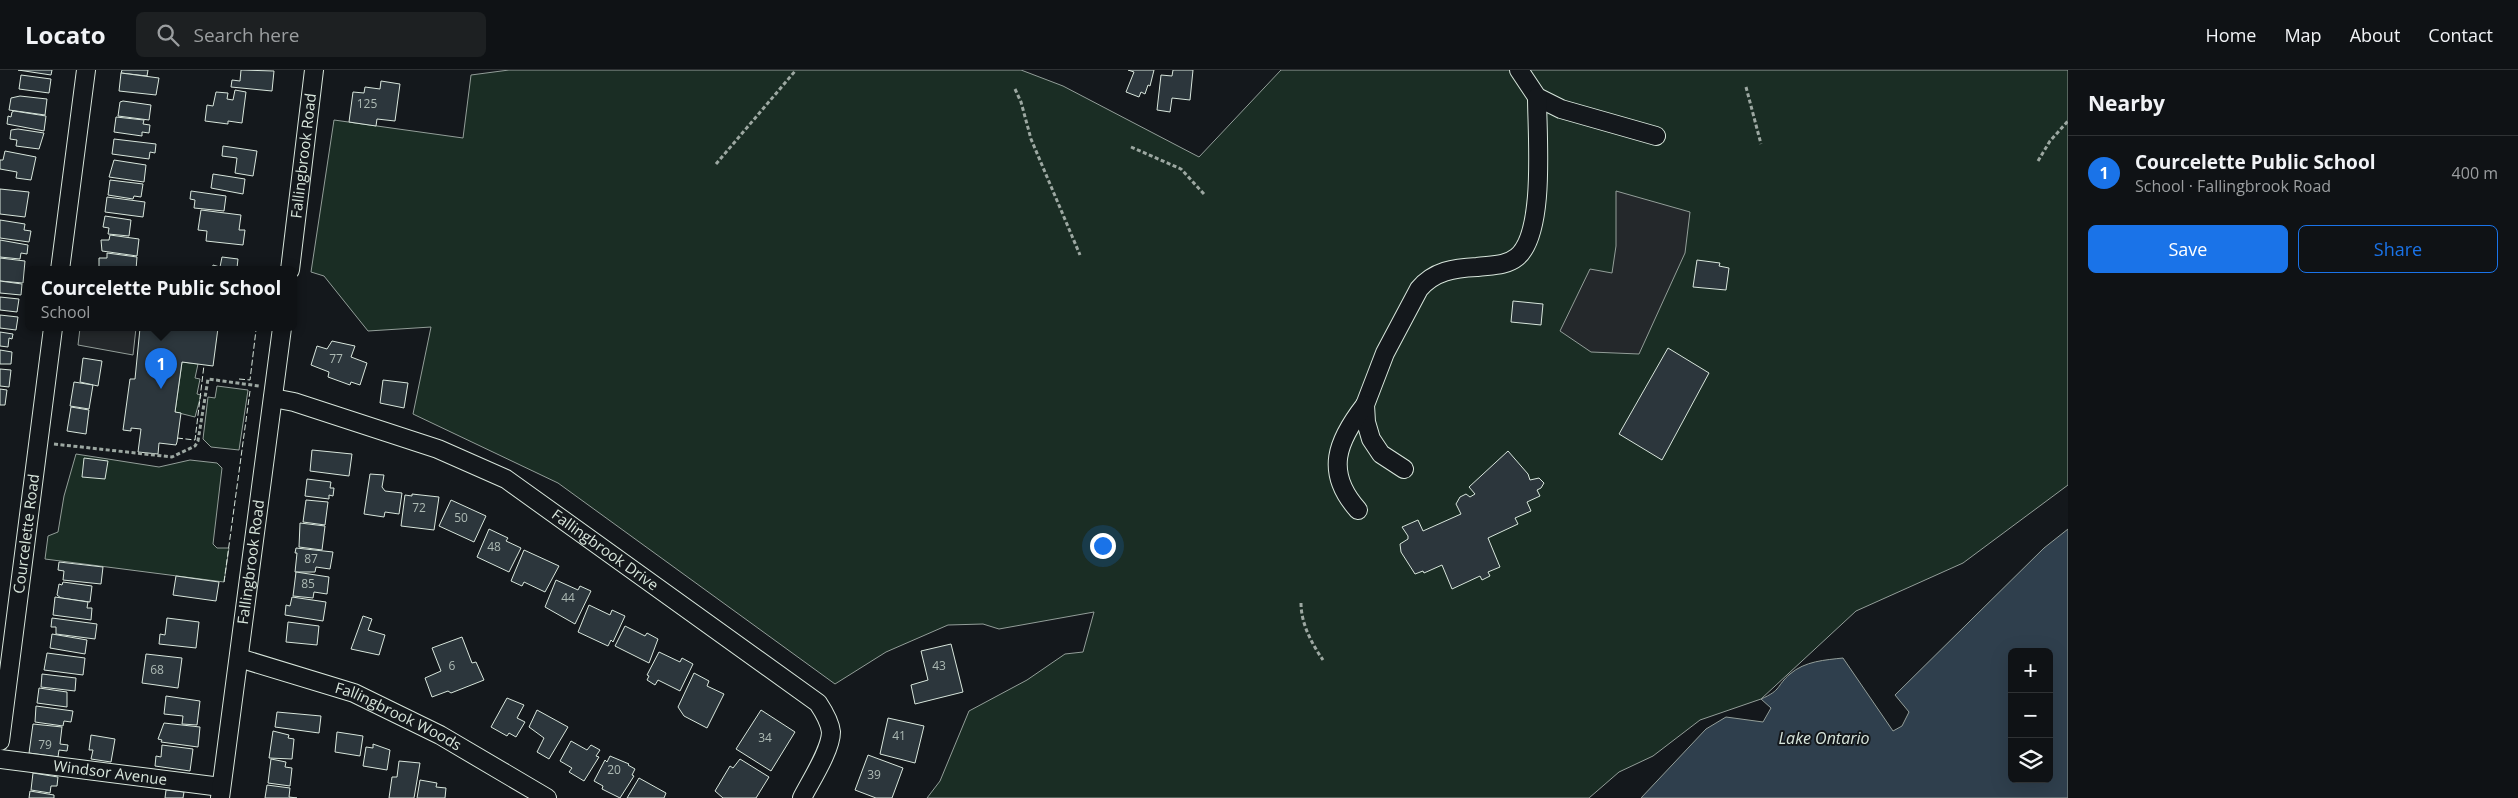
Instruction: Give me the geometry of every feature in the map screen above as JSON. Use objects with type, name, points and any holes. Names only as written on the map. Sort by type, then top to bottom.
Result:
[{"type":"street","points":[[61,266],[86,70]]},
{"type":"street","name":"Fallingbrook Road","points":[[290,266],[314,70]]},
{"type":"street","points":[[1519,70],[1537,97],[1577,114],[1656,136]]},
{"type":"street","points":[[1358,510],[1346,497],[1336,460],[1341,441],[1365,405],[1385,353],[1419,289],[1426,281],[1446,271],[1508,262],[1524,248],[1537,204],[1537,97]]},
{"type":"street","name":"Courcelette Road","points":[[0,741],[53,331]]},
{"type":"street","name":"Fallingbrook Road","points":[[220,792],[282,331]]},
{"type":"street","name":"Fallingbrook Drive","points":[[273,398],[294,402],[438,449],[506,479],[818,703],[826,716],[831,733],[827,748],[802,798]]},
{"type":"street","points":[[1365,405],[1366,422],[1371,439],[1381,454],[1404,469]]},
{"type":"street","name":"Fallingbrook Woods","points":[[239,658],[354,693],[440,735],[547,798]]},
{"type":"street","name":"Windsor Avenue","points":[[0,759],[220,792]]},
{"type":"path","points":[[716,164],[796,70]]},
{"type":"path","points":[[1746,86],[1761,144]]},
{"type":"path","points":[[1015,89],[1021,102],[1031,139],[1080,256]]},
{"type":"path","points":[[2038,161],[2050,141],[2068,120]]},
{"type":"path","points":[[1131,148],[1180,169],[1204,194]]},
{"type":"path","points":[[38,442],[172,457],[195,446],[198,441],[208,379],[260,386]]},
{"type":"path","points":[[1302,604],[1304,622],[1314,648],[1323,660]]},
{"type":"green space","points":[[509,70],[1021,70],[1063,86],[1199,157],[1281,70],[2068,70],[2068,485],[1963,563],[1856,611],[1761,699],[1700,720],[1653,756],[1619,772],[1589,798],[927,798],[940,781],[969,711],[1027,680],[1065,654],[1083,652],[1094,612],[999,629],[983,624],[948,625],[886,652],[835,684],[558,483],[413,414],[431,327],[368,331],[324,276],[311,272],[334,120],[463,138],[471,75]]},
{"type":"green space","points":[[182,362],[198,364],[195,378],[200,379],[197,394],[201,395],[195,417],[175,412]]},
{"type":"green space","points":[[217,386],[248,390],[239,450],[211,447],[203,439],[208,397],[215,398]]},
{"type":"green space","points":[[76,454],[159,467],[190,460],[217,463],[222,468],[213,544],[217,548],[229,548],[224,582],[45,559],[48,536],[58,532],[64,496]]},
{"type":"shaded area","points":[[1616,191],[1690,212],[1685,253],[1639,354],[1591,352],[1560,331],[1590,269],[1612,273],[1616,246]]},
{"type":"shaded area","points":[[80,331],[136,331],[133,355],[78,345]]},
{"type":"water","name":"Lake Ontario","points":[[2068,529],[2068,798],[1641,798],[1706,729],[1726,717],[1763,722],[1771,708],[1761,699],[1776,690],[1790,674],[1802,666],[1843,658],[1893,731],[1902,726],[1909,712],[1895,695],[2044,548]]},
{"type":"building","points":[[18,70],[52,70],[51,75]]},
{"type":"building","points":[[122,70],[148,70],[147,76],[121,73]]},
{"type":"building","points":[[241,70],[274,71],[272,91],[231,87],[232,80],[240,81]]},
{"type":"building","points":[[1128,70],[1154,70],[1150,86],[1148,85],[1145,94],[1141,92],[1139,97],[1126,92],[1134,72]]},
{"type":"building","points":[[1173,70],[1193,70],[1190,100],[1172,98],[1170,112],[1157,110],[1161,75],[1172,76]]},
{"type":"building","points":[[121,73],[159,78],[156,95],[119,91]]},
{"type":"building","points":[[21,75],[51,79],[49,93],[19,89]]},
{"type":"building","points":[[381,81],[400,84],[395,121],[377,119],[376,126],[349,122],[353,92],[364,93],[365,87],[380,89]]},
{"type":"building","points":[[235,90],[246,92],[242,123],[228,121],[228,124],[205,121],[207,105],[213,106],[216,92],[228,93],[227,99],[233,100]]},
{"type":"building","points":[[20,96],[47,99],[45,115],[9,110],[11,98]]},
{"type":"building","points":[[120,102],[151,105],[149,120],[118,116]]},
{"type":"building","points":[[14,111],[46,116],[44,131],[7,124],[8,116],[11,117]]},
{"type":"building","points":[[116,117],[144,120],[143,124],[150,125],[149,133],[142,132],[142,136],[114,132]]},
{"type":"building","points":[[18,129],[44,133],[39,149],[16,146],[17,140],[10,139],[11,130]]},
{"type":"building","points":[[114,139],[156,144],[155,153],[150,152],[149,159],[112,154]]},
{"type":"building","points":[[223,146],[257,151],[253,176],[235,173],[237,158],[222,156]]},
{"type":"building","points":[[5,151],[36,157],[31,180],[16,178],[17,172],[0,169],[0,160],[3,160]]},
{"type":"building","points":[[114,160],[146,165],[144,182],[109,177]]},
{"type":"building","points":[[213,174],[245,179],[243,194],[211,188]]},
{"type":"building","points":[[110,180],[143,184],[141,197],[134,196],[133,199],[108,195]]},
{"type":"building","points":[[0,189],[29,192],[25,217],[0,214]]},
{"type":"building","points":[[191,191],[226,196],[224,211],[194,208],[195,200],[190,199]]},
{"type":"building","points":[[107,197],[145,202],[143,217],[105,212]]},
{"type":"building","points":[[201,210],[241,215],[239,230],[245,230],[243,245],[206,241],[207,231],[198,230]]},
{"type":"building","points":[[105,216],[131,220],[129,236],[108,234],[109,228],[103,227]]},
{"type":"building","points":[[0,220],[25,224],[24,230],[31,231],[29,242],[0,238]]},
{"type":"building","points":[[110,235],[139,239],[137,256],[102,251],[101,240],[109,240]]},
{"type":"building","points":[[0,240],[28,245],[27,254],[21,253],[20,259],[0,257]]},
{"type":"building","points":[[107,253],[137,257],[136,266],[99,266],[99,258],[107,258]]},
{"type":"building","points":[[222,257],[238,259],[237,266],[220,266]]},
{"type":"building","points":[[0,258],[25,261],[23,283],[0,281]]},
{"type":"building","points":[[1697,260],[1720,263],[1719,266],[1729,268],[1726,290],[1693,287]]},
{"type":"building","points":[[0,281],[22,284],[21,295],[0,293]]},
{"type":"building","points":[[0,297],[19,299],[17,312],[0,310]]},
{"type":"building","points":[[1513,301],[1543,304],[1541,325],[1511,322]]},
{"type":"building","points":[[0,315],[18,317],[16,330],[0,328]]},
{"type":"building","points":[[140,331],[218,331],[213,366],[182,362],[175,412],[181,413],[177,442],[176,445],[159,443],[158,454],[138,452],[141,429],[131,428],[131,431],[123,430],[130,379],[135,379]]},
{"type":"building","points":[[0,332],[13,334],[12,339],[9,338],[8,347],[0,346]]},
{"type":"building","points":[[332,341],[355,346],[351,357],[367,363],[360,385],[351,382],[350,385],[328,377],[329,372],[311,365],[317,346],[327,349]]},
{"type":"building","points":[[1668,348],[1709,373],[1662,460],[1619,434]]},
{"type":"building","points":[[0,350],[12,352],[11,364],[0,364]]},
{"type":"building","points":[[83,358],[102,361],[98,386],[80,382]]},
{"type":"building","points":[[0,369],[11,370],[9,387],[0,386]]},
{"type":"building","points":[[383,380],[408,383],[404,408],[380,403]]},
{"type":"building","points":[[74,382],[93,385],[89,409],[70,406]]},
{"type":"building","points":[[0,389],[7,390],[5,405],[0,405]]},
{"type":"building","points":[[71,407],[89,410],[86,434],[67,431]]},
{"type":"building","points":[[312,450],[352,454],[349,476],[310,471]]},
{"type":"building","points":[[1508,451],[1528,474],[1530,480],[1539,478],[1544,483],[1537,490],[1540,496],[1527,502],[1531,511],[1515,518],[1518,524],[1488,538],[1500,567],[1488,572],[1490,576],[1482,580],[1480,576],[1452,589],[1442,565],[1424,573],[1423,571],[1415,574],[1401,552],[1400,544],[1408,539],[1402,527],[1418,520],[1423,531],[1461,514],[1456,504],[1460,497],[1466,494],[1470,497],[1475,494],[1469,487]]},
{"type":"building","points":[[84,458],[108,461],[105,479],[82,477]]},
{"type":"building","points":[[370,474],[384,475],[382,487],[385,491],[402,493],[399,514],[385,512],[384,517],[364,514]]},
{"type":"building","points":[[307,479],[331,482],[330,488],[334,488],[333,496],[329,495],[329,499],[305,496]]},
{"type":"building","points":[[412,494],[439,497],[434,530],[401,526],[405,495],[412,496]]},
{"type":"building","points":[[306,500],[328,502],[325,525],[303,522]]},
{"type":"building","points":[[451,500],[486,516],[474,542],[439,526]]},
{"type":"building","points":[[300,523],[325,526],[322,550],[299,547]]},
{"type":"building","points":[[489,529],[508,538],[506,541],[521,548],[509,572],[477,557]]},
{"type":"building","points":[[296,548],[333,552],[330,569],[316,567],[315,572],[295,572]]},
{"type":"building","points":[[524,550],[559,566],[545,592],[524,582],[522,586],[511,581]]},
{"type":"building","points":[[59,562],[103,567],[101,584],[63,580],[64,571],[58,570]]},
{"type":"building","points":[[296,572],[329,577],[327,594],[314,592],[313,598],[293,596]]},
{"type":"building","points":[[176,576],[219,582],[216,601],[173,595]]},
{"type":"building","points":[[556,580],[578,590],[580,586],[591,591],[575,624],[545,607]]},
{"type":"building","points":[[63,582],[92,586],[90,602],[61,598],[57,595],[59,584],[62,585]]},
{"type":"building","points":[[55,597],[88,602],[87,608],[92,608],[91,620],[53,615]]},
{"type":"building","points":[[292,597],[326,602],[323,621],[285,615],[286,605],[290,606]]},
{"type":"building","points":[[589,605],[610,615],[612,610],[625,616],[613,642],[611,640],[608,646],[578,632]]},
{"type":"building","points":[[363,616],[372,619],[368,630],[385,635],[379,655],[351,649]]},
{"type":"building","points":[[52,618],[97,624],[95,639],[56,634],[56,627],[51,627]]},
{"type":"building","points":[[167,618],[199,622],[196,648],[159,644],[160,634],[165,635]]},
{"type":"building","points":[[288,622],[319,626],[317,645],[286,642]]},
{"type":"building","points":[[625,626],[645,636],[647,633],[658,639],[649,663],[615,646]]},
{"type":"building","points":[[52,634],[87,640],[85,654],[50,648]]},
{"type":"building","points":[[462,637],[472,663],[476,662],[484,680],[451,693],[448,691],[432,697],[425,678],[441,671],[432,648]]},
{"type":"building","points":[[951,644],[963,692],[915,704],[911,685],[928,680],[921,651]]},
{"type":"building","points":[[659,652],[680,662],[682,658],[693,664],[680,691],[658,680],[655,685],[647,680],[649,676],[647,675]]},
{"type":"building","points":[[47,653],[85,658],[83,675],[44,670]]},
{"type":"building","points":[[146,654],[182,658],[178,688],[142,683]]},
{"type":"building","points":[[694,673],[709,681],[707,686],[724,694],[707,728],[684,716],[678,707]]},
{"type":"building","points":[[42,674],[76,678],[75,691],[41,687]]},
{"type":"building","points":[[39,688],[67,692],[67,707],[37,703]]},
{"type":"building","points":[[166,696],[200,701],[197,725],[182,724],[183,716],[164,714]]},
{"type":"building","points":[[507,698],[524,705],[517,718],[525,722],[516,737],[509,733],[507,736],[491,727]]},
{"type":"building","points":[[36,706],[73,711],[71,722],[64,721],[63,726],[35,722]]},
{"type":"building","points":[[537,710],[568,727],[549,759],[537,752],[544,738],[529,727]]},
{"type":"building","points":[[761,710],[795,732],[771,771],[736,749]]},
{"type":"building","points":[[277,712],[321,716],[319,733],[275,727]]},
{"type":"building","points":[[888,718],[924,726],[915,763],[880,754]]},
{"type":"building","points":[[164,723],[200,727],[198,747],[161,742],[162,740],[158,739]]},
{"type":"building","points":[[33,724],[62,727],[60,744],[68,745],[67,751],[59,750],[58,757],[29,753]]},
{"type":"building","points":[[273,731],[289,735],[288,738],[294,739],[292,759],[269,758]]},
{"type":"building","points":[[337,732],[363,736],[360,756],[335,752]]},
{"type":"building","points":[[91,735],[115,739],[111,762],[91,759],[93,750],[89,750]]},
{"type":"building","points":[[571,741],[587,750],[591,745],[600,750],[596,756],[599,757],[584,781],[569,772],[572,768],[560,761]]},
{"type":"building","points":[[373,744],[390,750],[387,770],[363,766],[366,747],[373,748]]},
{"type":"building","points":[[162,745],[193,749],[190,771],[155,766],[156,756],[161,757]]},
{"type":"building","points":[[868,755],[903,768],[892,798],[876,798],[855,790]]},
{"type":"building","points":[[610,756],[629,764],[635,769],[632,775],[634,776],[620,798],[602,789],[603,786],[594,781],[605,760],[607,762]]},
{"type":"building","points":[[271,759],[286,762],[285,767],[292,768],[290,786],[268,783]]},
{"type":"building","points":[[740,759],[769,777],[756,798],[723,798],[715,791],[730,766],[733,768]]},
{"type":"building","points":[[399,761],[420,763],[414,798],[389,798],[392,777],[397,777]]},
{"type":"building","points":[[33,773],[58,777],[57,786],[51,786],[50,793],[31,790]]},
{"type":"building","points":[[639,778],[666,793],[664,798],[627,798]]},
{"type":"building","points":[[420,780],[437,783],[436,787],[446,788],[445,798],[417,798]]},
{"type":"building","points":[[267,785],[290,788],[289,797],[297,798],[265,798]]},
{"type":"building","points":[[166,790],[184,792],[183,798],[165,798]]},
{"type":"building","points":[[30,791],[54,795],[54,798],[29,798]]},
{"type":"fence","points":[[239,379],[250,380],[256,331]]},
{"type":"fence","points":[[177,438],[195,440],[204,365]]},
{"type":"fence","points":[[224,582],[250,391]]},
{"type":"place","name":"Courcelette Public School","points":[[161,389]]}]
